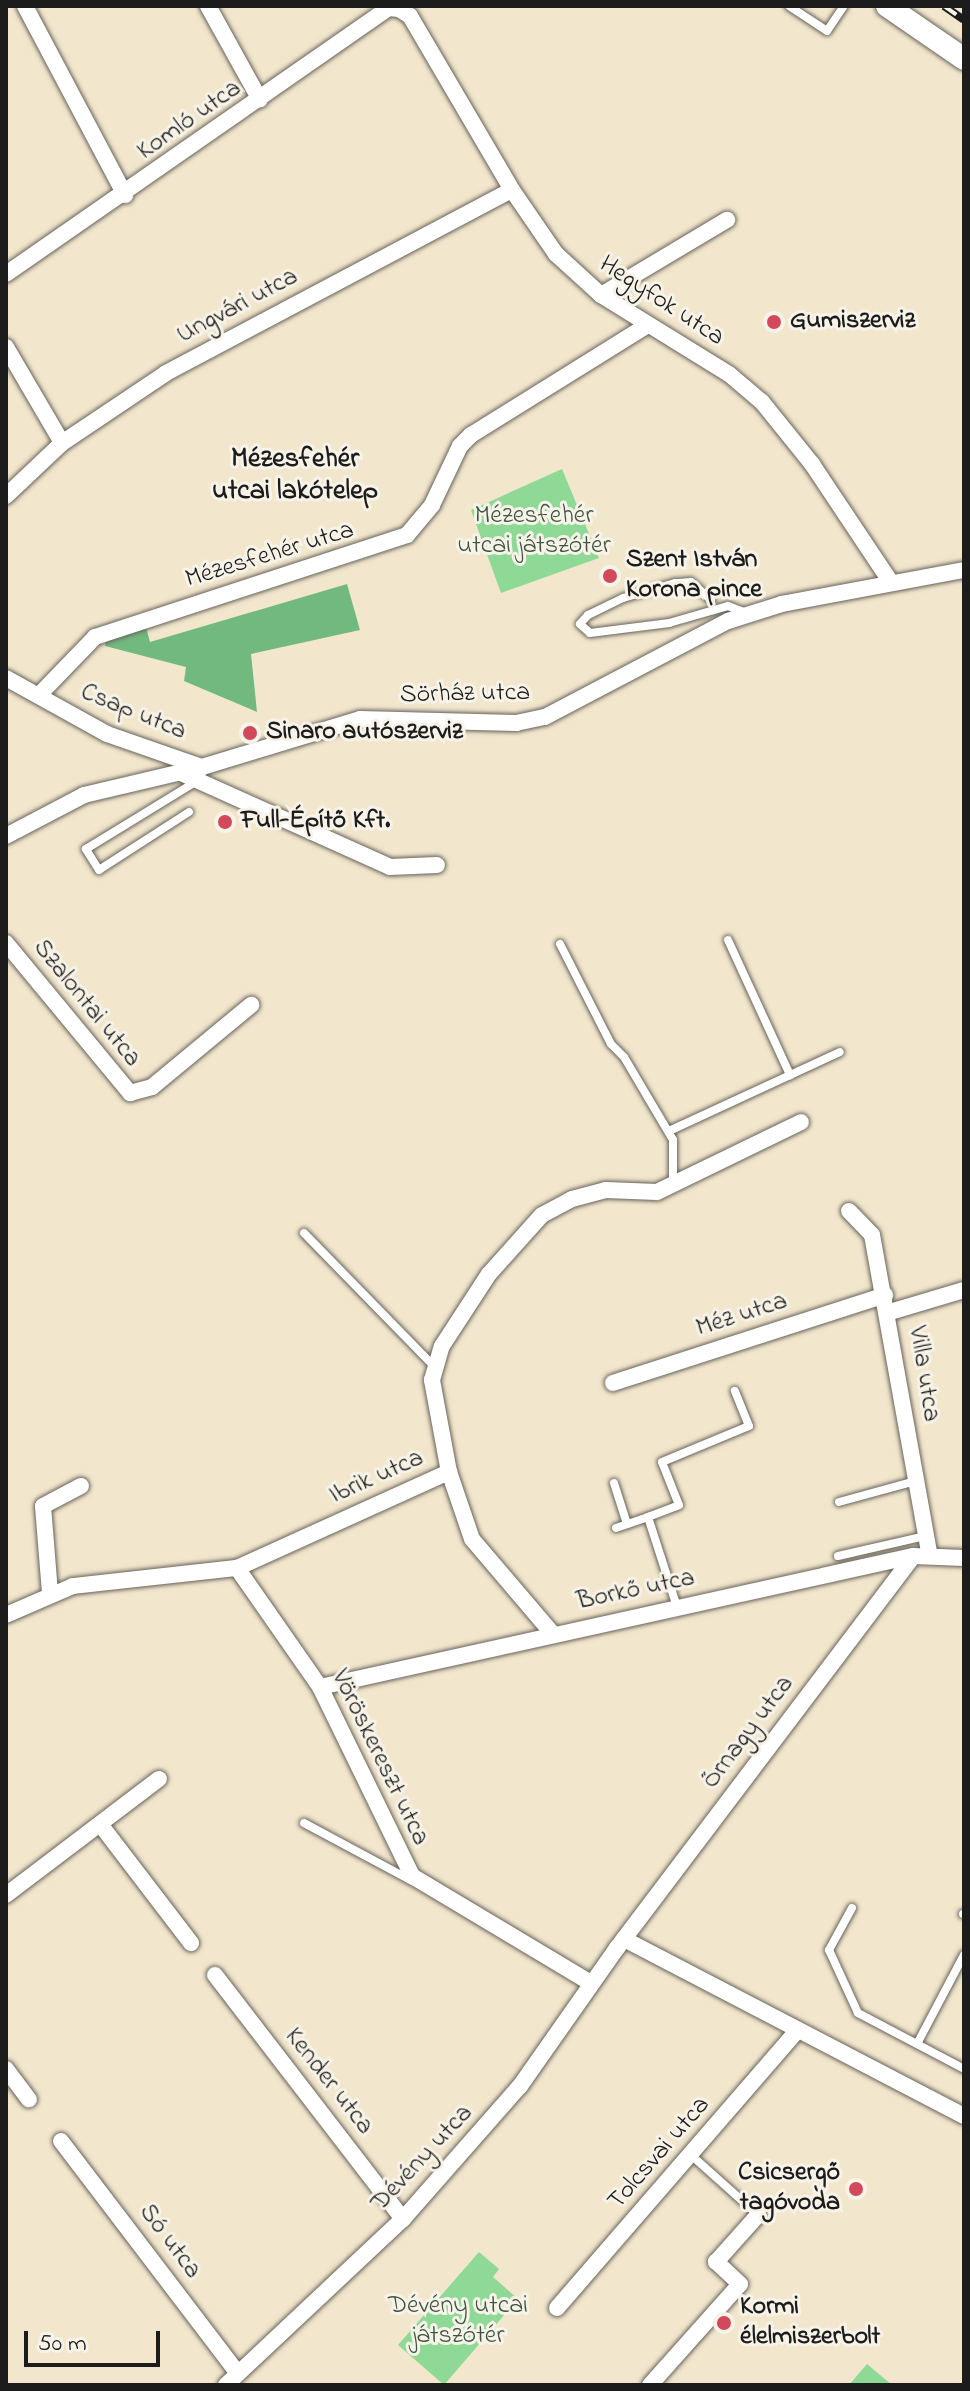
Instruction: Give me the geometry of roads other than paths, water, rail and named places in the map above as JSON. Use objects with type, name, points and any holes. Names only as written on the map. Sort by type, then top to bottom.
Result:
[{"type":"main road","points":[[887,6],[964,59]]},
{"type":"street","points":[[208,6],[260,100]]},
{"type":"street","points":[[24,7],[125,195]]},
{"type":"street","name":"Komló utca","points":[[6,274],[125,195],[389,8],[399,9]]},
{"type":"street","name":"Hegyfok utca","points":[[399,9],[410,16],[512,190],[556,254],[601,295],[646,326],[709,361],[762,402],[812,464],[890,581]]},
{"type":"street","name":"Ungvári utca","points":[[6,496],[62,443],[207,349],[512,190]]},
{"type":"street","points":[[601,295],[727,220]]},
{"type":"street","name":"Mézesfehér utca","points":[[39,695],[103,634],[407,535],[432,505],[460,446],[471,435],[646,326]]},
{"type":"street","points":[[6,347],[62,443]]},
{"type":"street","name":"Sörház utca","points":[[6,836],[84,795],[181,773],[200,774],[360,719],[516,723],[545,717],[749,614],[890,581],[964,570]]},
{"type":"street","name":"Csap utca","points":[[6,678],[107,734],[200,774],[390,867],[437,865]]},
{"type":"street","name":"Szalontai utca","points":[[6,943],[130,1093],[152,1087],[251,1005]]},
{"type":"street","points":[[434,1366],[474,1295],[542,1215],[572,1199],[606,1190],[657,1192],[801,1122]]},
{"type":"street","name":"Villa utca","points":[[849,1211],[872,1235],[890,1312],[925,1536],[921,1554]]},
{"type":"street","points":[[890,1312],[964,1290]]},
{"type":"street","name":"Méz utca","points":[[613,1383],[885,1295]]},
{"type":"street","name":"Ibrik utca","points":[[6,1615],[50,1593],[143,1575],[237,1568],[449,1472],[434,1366]]},
{"type":"street","points":[[449,1472],[472,1539],[552,1633]]},
{"type":"street","points":[[50,1593],[43,1506],[81,1486]]},
{"type":"street","name":"Borkő utca","points":[[320,1687],[552,1633],[921,1554],[964,1558]]},
{"type":"street","name":"Őrnagy utca","points":[[624,1939],[921,1554]]},
{"type":"street","name":"Vöröskereszt utca","points":[[237,1568],[320,1687],[402,1862],[424,1887],[591,1983]]},
{"type":"street","points":[[6,1895],[159,1779]]},
{"type":"street","points":[[100,1824],[191,1943]]},
{"type":"street","points":[[624,1939],[964,2116]]},
{"type":"street","name":"Dévény utca","points":[[232,2379],[403,2219],[520,2086],[624,1939]]},
{"type":"street","name":"Kender utca","points":[[215,1975],[403,2219]]},
{"type":"street","name":"Tolcsvai utca","points":[[557,2308],[798,2030]]},
{"type":"street","points":[[6,2069],[29,2099]]},
{"type":"street","name":"Só utca","points":[[61,2141],[232,2379]]},
{"type":"street","points":[[650,2385],[740,2284],[716,2262],[758,2215]]},
{"type":"lane","points":[[789,6],[827,31],[844,6]]},
{"type":"lane","points":[[711,600],[691,582],[675,583],[623,598],[580,624],[590,633],[637,627],[728,606],[749,614]]},
{"type":"lane","points":[[189,812],[99,870],[86,849],[200,774]]},
{"type":"lane","points":[[728,940],[790,1075]]},
{"type":"lane","points":[[560,944],[611,1044],[624,1057],[669,1131],[676,1162],[673,1184]]},
{"type":"lane","points":[[669,1131],[840,1052]]},
{"type":"lane","points":[[304,1233],[434,1366]]},
{"type":"lane","points":[[616,1528],[679,1505],[662,1462],[749,1426],[735,1391]]},
{"type":"lane","points":[[839,1502],[915,1481]]},
{"type":"lane","points":[[614,1483],[627,1524]]},
{"type":"lane","points":[[648,1517],[677,1607]]},
{"type":"lane","points":[[838,1556],[925,1536]]},
{"type":"lane","points":[[304,1823],[424,1887]]},
{"type":"lane","points":[[852,1908],[829,1950],[858,2013],[964,2069]]},
{"type":"lane","points":[[917,2044],[964,1955]]},
{"type":"lane","points":[[691,2155],[758,2215]]},
{"type":"railway","points":[[944,6],[964,20]]},
{"type":"place","name":"Gumiszerviz","points":[[774,322]]},
{"type":"place","name":"Szent István Korona pince","points":[[610,576]]},
{"type":"place","name":"Sinaro autószerviz","points":[[250,733]]},
{"type":"place","name":"Full-Építő Kft.","points":[[225,822]]},
{"type":"place","name":"Csicsergő tagóvoda","points":[[856,2189]]},
{"type":"place","name":"Kormi élelmiszerbolt","points":[[724,2323]]},
{"type":"district","name":"Mézesfehér utcai lakótelep","points":[[295,476]]},
{"type":"park label","name":"Mézesfehér utcai játszótér","points":[[534,532]]},
{"type":"park label","name":"Dévény utcai játszótér","points":[[458,2322]]}]
